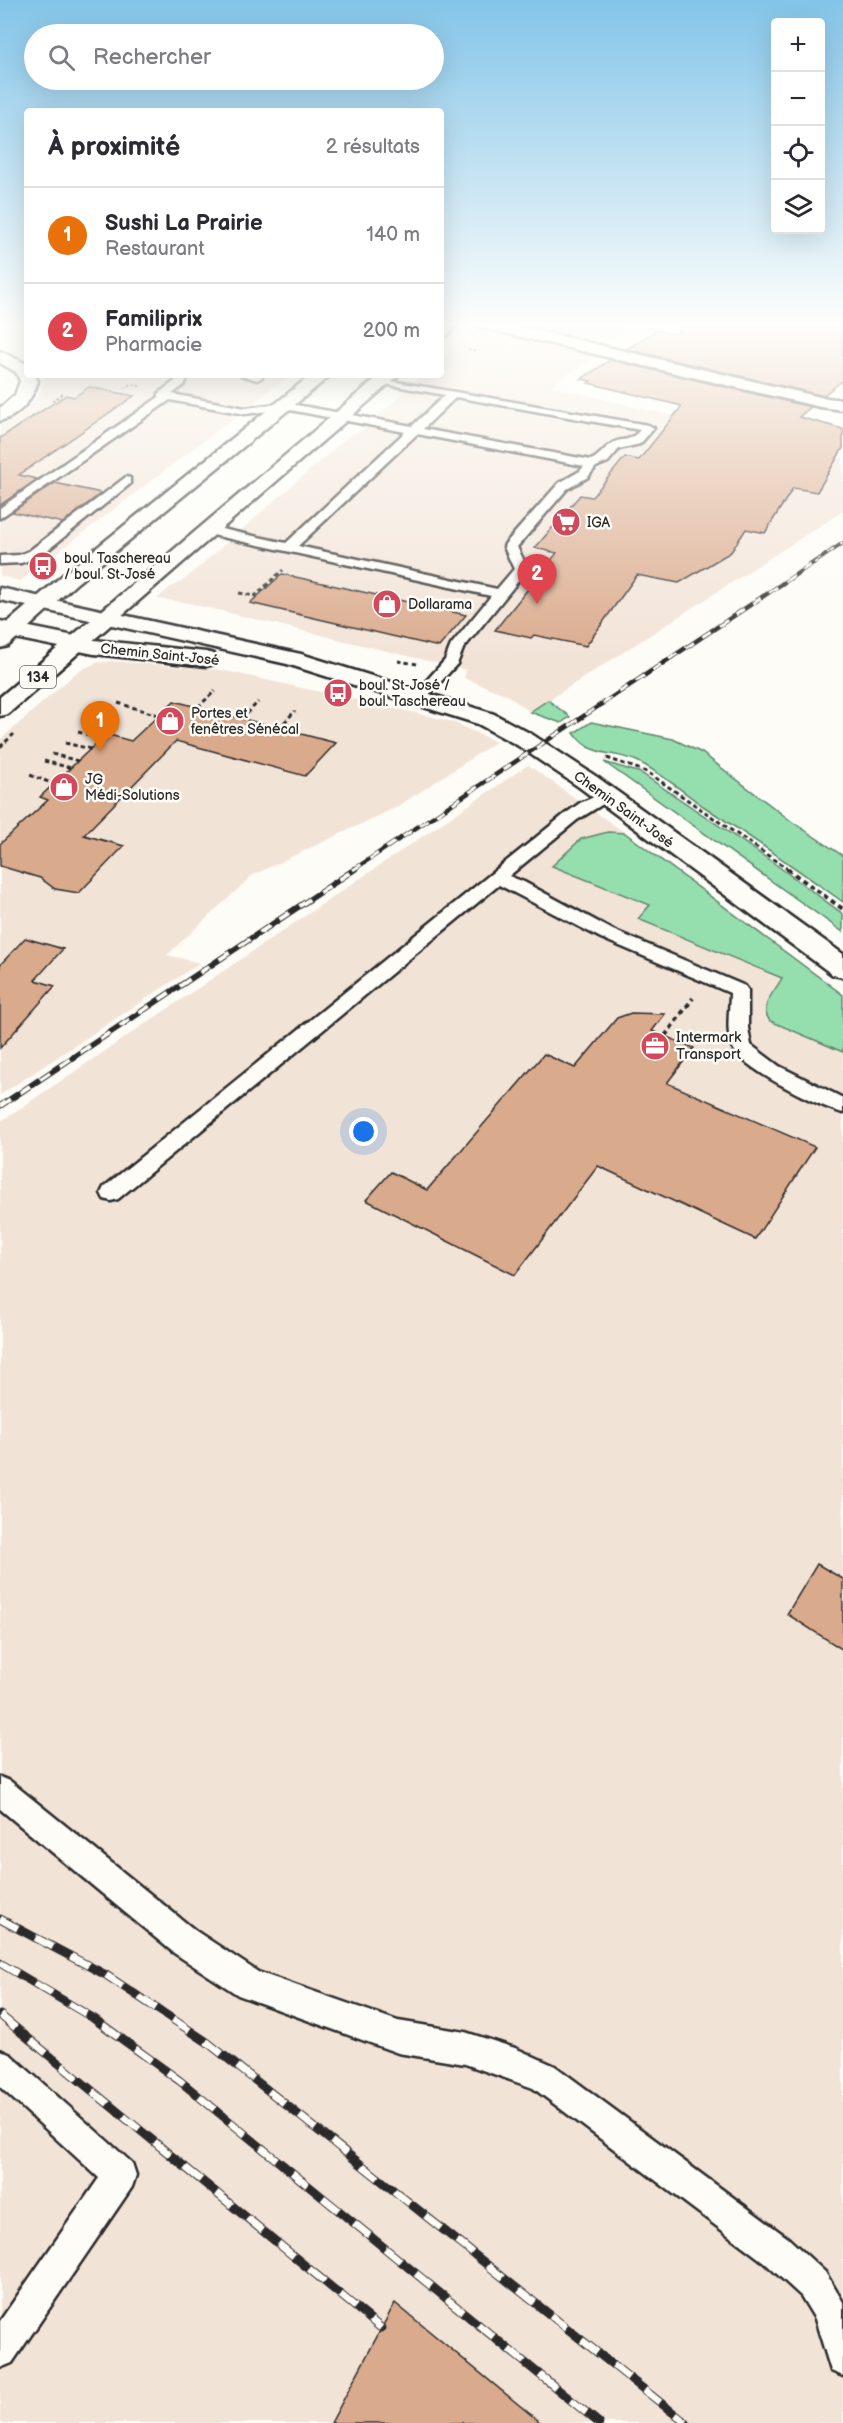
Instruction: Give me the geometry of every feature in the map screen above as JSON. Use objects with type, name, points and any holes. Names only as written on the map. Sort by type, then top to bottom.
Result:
[{"type":"street","points":[[4,633],[249,435]]},
{"type":"street","name":"134","points":[[0,709],[320,435]]},
{"type":"street","name":"Chemin Saint-José","points":[[0,594],[293,659],[385,689]]},
{"type":"street","name":"Chemin Saint-José","points":[[4,633],[244,664],[385,689],[461,710],[499,726],[547,754],[843,968]]},
{"type":"lane","points":[[0,514],[112,435]]},
{"type":"lane","points":[[289,547],[410,435]]},
{"type":"lane","points":[[441,435],[592,464]]},
{"type":"lane","points":[[419,697],[452,661],[456,648],[521,569],[510,547],[563,486],[578,478],[592,464],[604,459],[615,446],[636,442],[642,435]]},
{"type":"lane","points":[[0,560],[28,557],[126,481]]},
{"type":"lane","points":[[208,530],[500,594]]},
{"type":"lane","points":[[0,552],[15,552],[35,541],[58,534]]},
{"type":"lane","points":[[111,1193],[580,810],[608,796]]},
{"type":"lane","points":[[497,878],[518,886],[607,933],[740,990],[740,1039],[742,1047],[749,1056],[765,1067],[843,1106]]},
{"type":"lane","points":[[0,1791],[185,1942],[249,1984],[398,2037],[465,2048],[515,2064],[544,2077],[776,2250],[813,2284],[830,2312],[843,2359]]},
{"type":"lane","points":[[0,2066],[120,2175],[0,2350]]},
{"type":"path","points":[[239,593],[255,596],[284,570]]},
{"type":"path","points":[[198,707],[215,691]]},
{"type":"path","points":[[242,718],[258,702]]},
{"type":"path","points":[[118,703],[158,715]]},
{"type":"path","points":[[279,728],[295,711]]},
{"type":"path","points":[[78,732],[102,738]]},
{"type":"path","points":[[65,743],[91,749]]},
{"type":"path","points":[[52,754],[78,761]]},
{"type":"path","name":"Chemin Saint-José","points":[[602,757],[624,762],[647,772],[843,909]]},
{"type":"path","points":[[45,761],[71,768]]},
{"type":"path","points":[[30,775],[54,784]]},
{"type":"path","points":[[664,1036],[678,1019]]},
{"type":"shaded area","points":[[0,435],[211,435],[20,581],[0,576]]},
{"type":"shaded area","points":[[350,435],[750,435],[843,458],[843,511],[530,712],[507,695],[464,678],[466,670],[184,602],[157,599],[169,588],[184,580]]},
{"type":"shaded area","points":[[111,661],[221,670],[453,722],[496,742],[397,807],[253,875],[167,955],[200,963],[0,1095],[0,740],[77,672],[96,663]]},
{"type":"shaded area","points":[[528,765],[625,833],[843,995],[843,2423],[0,2423],[0,1122]]},
{"type":"green space","points":[[548,700],[570,717],[561,723],[530,712]]},
{"type":"green space","points":[[591,722],[673,739],[702,753],[791,821],[843,856],[843,902],[664,777],[630,758],[588,747],[574,733]]},
{"type":"green space","points":[[604,762],[641,773],[771,861],[843,914],[843,932]]},
{"type":"green space","points":[[608,832],[625,833],[843,995],[843,1052],[770,1021],[766,1010],[767,1004],[782,978],[638,919],[650,905],[552,866],[581,839]]},
{"type":"building","points":[[4,435],[77,435],[19,475],[37,479],[0,505],[0,438]]},
{"type":"building","points":[[659,435],[843,435],[843,448],[817,492],[793,488],[765,533],[746,529],[731,552],[679,583],[637,575],[586,646],[534,635],[531,638],[495,630],[557,553],[535,548],[580,495],[592,497],[625,457],[639,460]]},
{"type":"building","points":[[55,483],[101,493],[63,523],[12,512]]},
{"type":"building","points":[[282,574],[466,615],[439,647],[250,603]]},
{"type":"building","points":[[174,701],[336,743],[305,776],[176,741],[84,835],[124,846],[79,893],[55,889],[40,878],[0,866],[0,844],[48,800],[40,797],[106,734],[131,741]]},
{"type":"building","points":[[25,938],[63,949],[35,980],[55,986],[0,1048],[0,965]]},
{"type":"building","points":[[631,1013],[665,1014],[652,1031],[694,1048],[667,1083],[815,1147],[755,1239],[598,1166],[515,1275],[366,1200],[391,1172],[427,1190],[544,1054],[575,1068],[617,1018]]},
{"type":"building","points":[[817,1564],[843,1579],[843,1650],[787,1614]]},
{"type":"building","points":[[395,2303],[541,2423],[331,2423]]},
{"type":"railway","points":[[814,563],[843,543]]},
{"type":"railway","points":[[353,870],[816,561]]},
{"type":"railway","points":[[0,1106],[355,869]]},
{"type":"railway","points":[[0,1919],[106,1975],[207,2042],[686,2423]]},
{"type":"railway","points":[[0,1963],[93,2018],[180,2081],[599,2423]]},
{"type":"railway","points":[[0,2015],[381,2328]]},
{"type":"place","name":"IGA","points":[[566,522]]},
{"type":"place","name":"boul. Taschereau / boul. St-José","points":[[43,566]]},
{"type":"place","name":"Dollarama","points":[[387,604]]},
{"type":"place","name":"Familiprix","points":[[537,604]]},
{"type":"place","name":"boul. St-José / boul. Taschereau","points":[[338,693]]},
{"type":"place","name":"Portes et fenêtres Sénécal","points":[[170,721]]},
{"type":"place","name":"Sushi La Prairie","points":[[100,751]]},
{"type":"place","name":"JG Médi-Solutions","points":[[64,787]]},
{"type":"place","name":"Intermark Transport","points":[[655,1046]]}]
